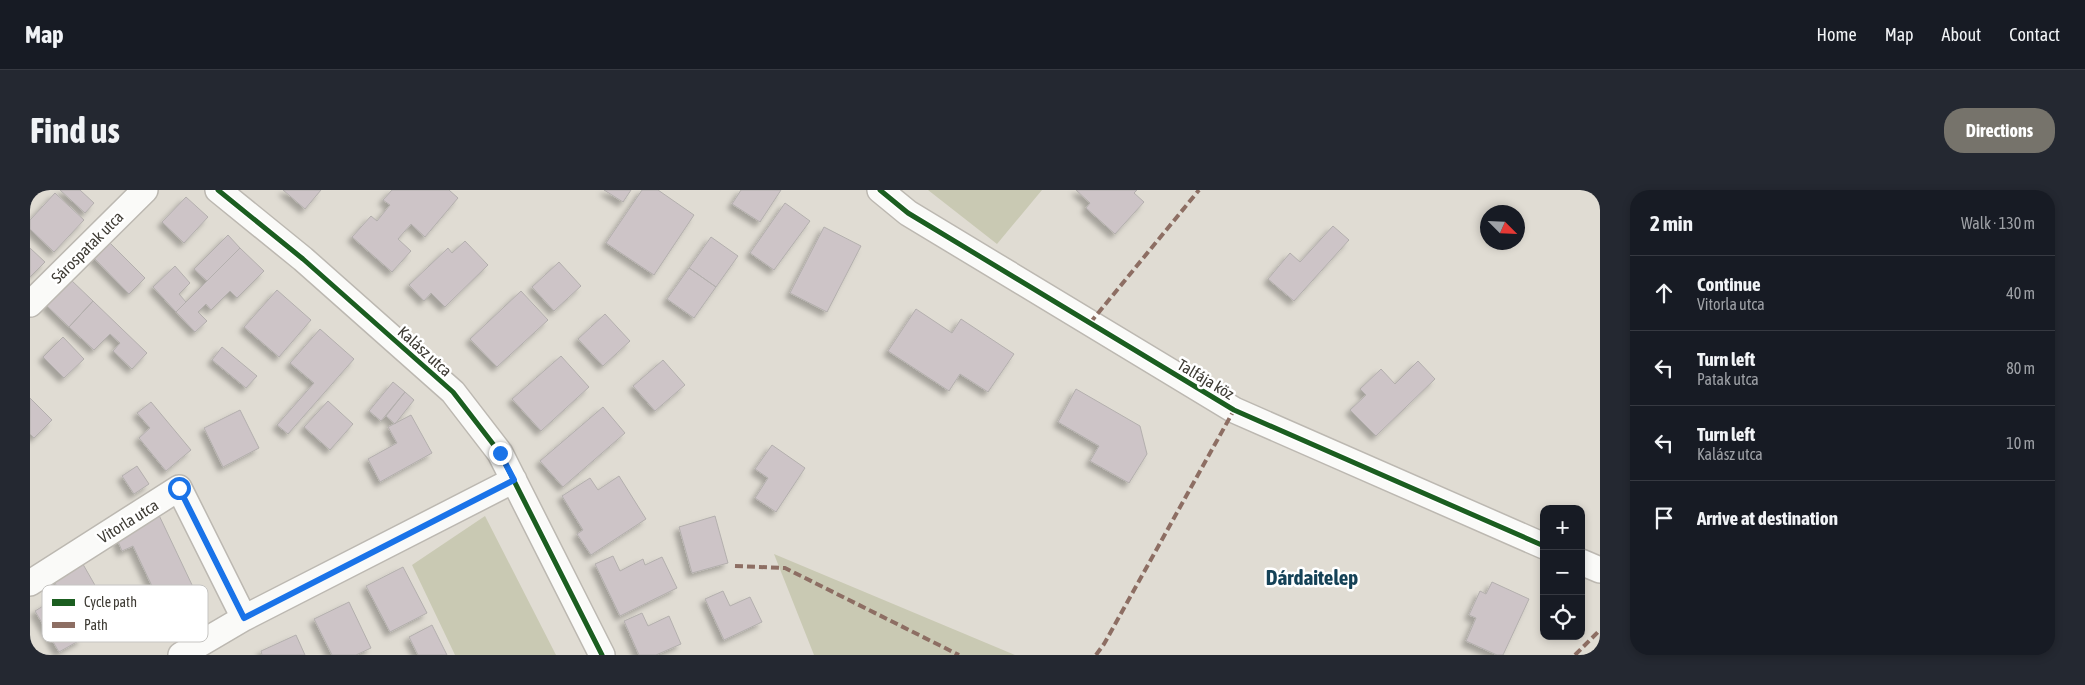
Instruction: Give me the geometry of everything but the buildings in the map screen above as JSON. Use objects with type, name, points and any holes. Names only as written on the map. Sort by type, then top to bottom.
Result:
[{"type":"street","name":"Sárospatak utca","points":[[30,304],[145,190]]},
{"type":"street","name":"Kalász utca","points":[[218,190],[303,259],[453,392],[500,453],[602,655]]},
{"type":"street","name":"Talfája köz","points":[[880,190],[908,214],[1234,410],[1540,544]]},
{"type":"street","points":[[208,639],[244,618],[514,480]]},
{"type":"street","name":"Vitorla utca","points":[[30,583],[179,488],[244,618]]},
{"type":"street","points":[[1585,564],[1600,570]]},
{"type":"street","points":[[181,655],[203,642]]},
{"type":"green space","points":[[928,190],[1042,190],[997,244]]},
{"type":"green space","points":[[485,516],[556,655],[455,655],[412,565]]},
{"type":"green space","points":[[774,554],[1015,655],[814,655]]},
{"type":"marked path","points":[[1090,323],[1199,190]]},
{"type":"marked path","points":[[1096,655],[1104,644],[1234,410]]},
{"type":"marked path","points":[[735,566],[785,568],[959,655]]},
{"type":"marked path","points":[[1575,655],[1600,630]]},
{"type":"cycle path","points":[[218,190],[303,259],[453,392],[500,453],[602,655]]},
{"type":"cycle path","points":[[880,190],[908,213],[1234,410],[1540,544]]},
{"type":"district","name":"Dárdaitelep","points":[[1312,578]]},
{"type":"route","points":[[179,488],[244,618],[514,480],[500,453]]}]
